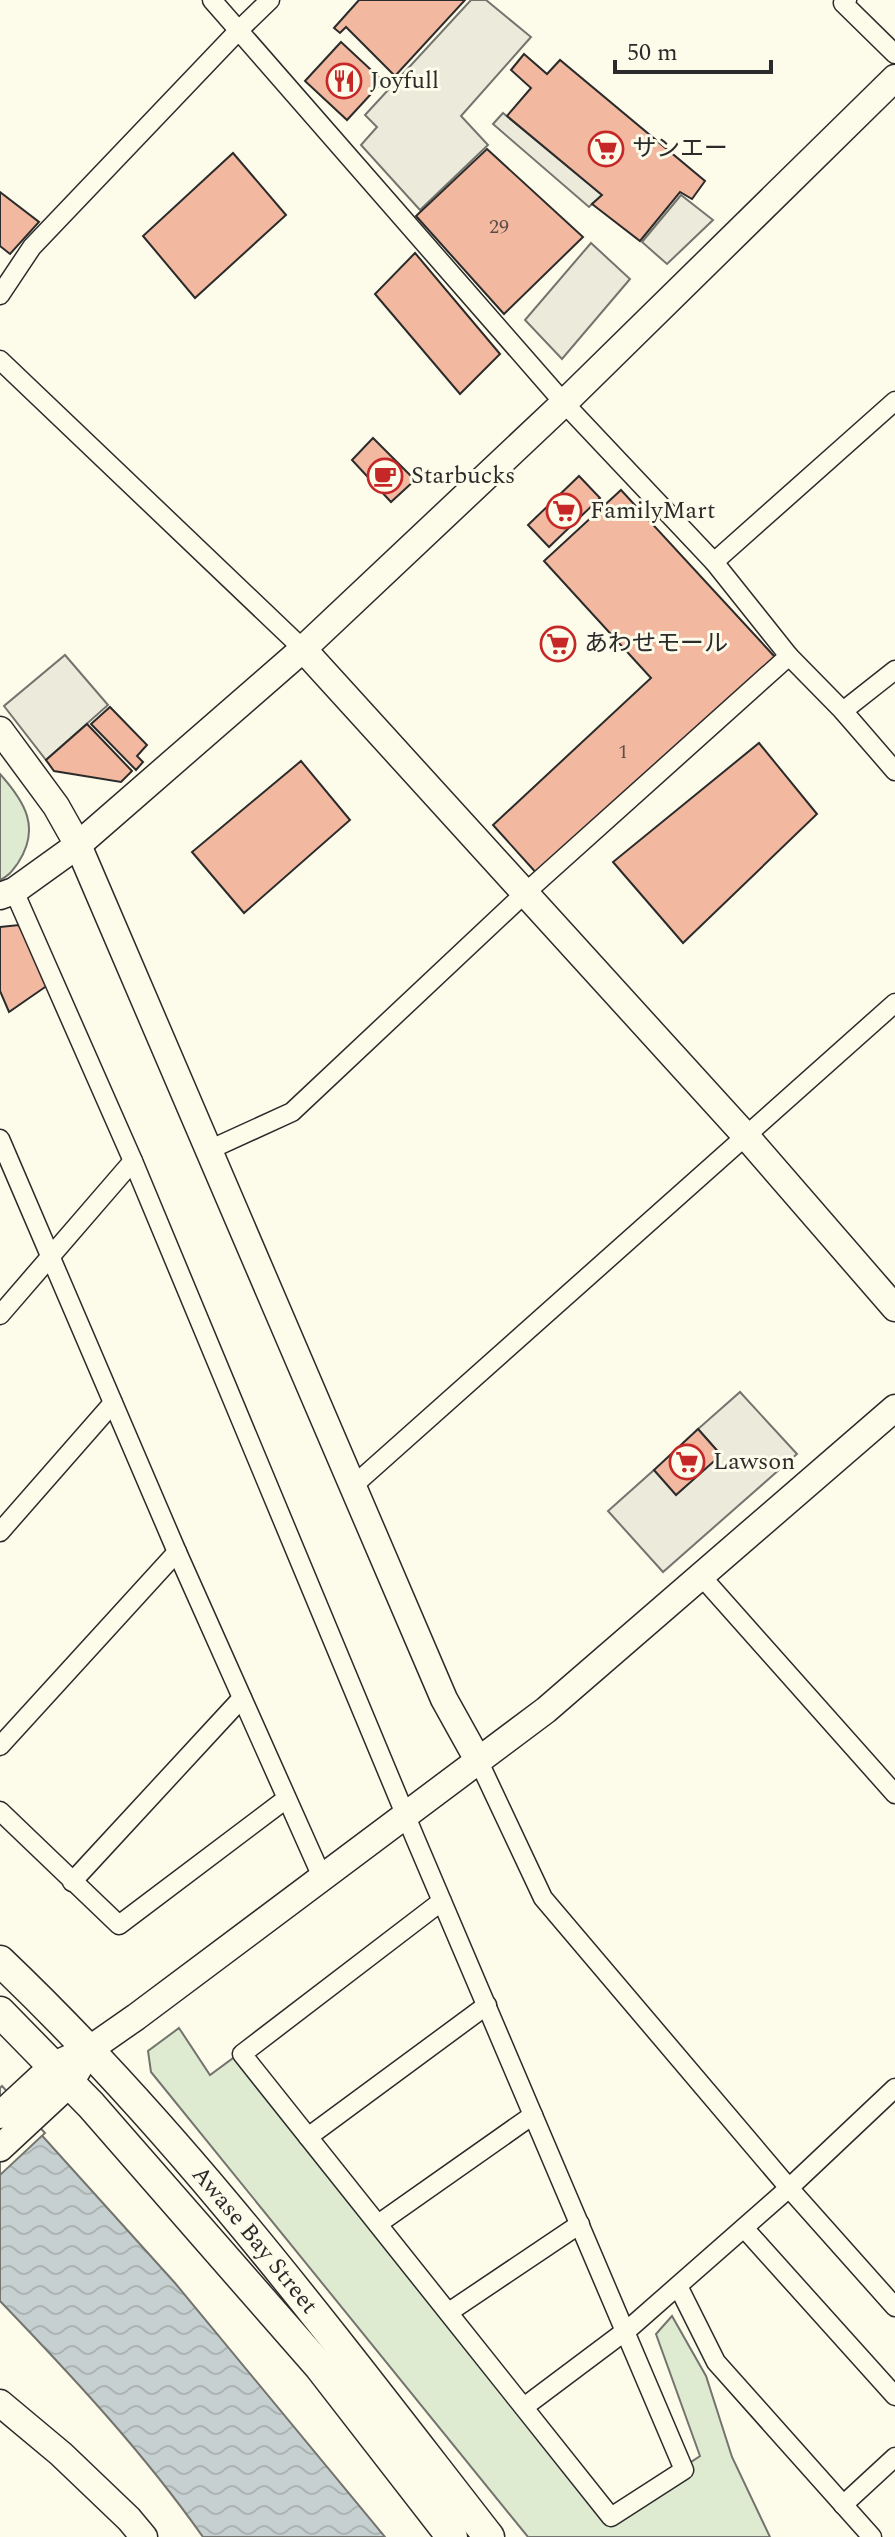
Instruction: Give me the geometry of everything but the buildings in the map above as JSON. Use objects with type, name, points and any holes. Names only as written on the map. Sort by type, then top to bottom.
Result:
[{"type":"main road","name":"Awase Bay Street","points":[[0,1961],[90,2049],[289,2280],[489,2537]]},
{"type":"main road","name":"Awase Bay Street","points":[[0,2012],[62,2074],[320,2367],[452,2537]]},
{"type":"street","points":[[212,0],[564,403],[714,562],[789,656],[843,711],[895,771]]},
{"type":"street","points":[[0,295],[32,247],[270,0]]},
{"type":"street","points":[[847,0],[843,3],[895,54]]},
{"type":"street","points":[[442,1901],[242,2054],[611,2517],[684,2470],[133,1161],[7,894],[78,845],[303,649],[564,403],[895,78]]},
{"type":"street","points":[[0,360],[303,649],[745,1135],[895,1308]]},
{"type":"street","points":[[714,562],[895,401]]},
{"type":"street","points":[[211,1149],[292,1112],[524,894],[789,656]]},
{"type":"street","points":[[843,711],[895,670]]},
{"type":"street","points":[[0,730],[56,806],[78,845],[211,1149],[444,1699],[479,1762],[543,1898],[789,2188],[895,2307]]},
{"type":"street","points":[[354,1485],[895,1003]]},
{"type":"street","points":[[0,1139],[177,1552],[322,1877]]},
{"type":"street","points":[[0,1315],[133,1161]]},
{"type":"street","points":[[0,1532],[113,1403]]},
{"type":"street","points":[[0,2148],[39,2096],[90,2049],[546,1710],[895,1408]]},
{"type":"street","points":[[0,1746],[177,1552]]},
{"type":"street","points":[[702,1577],[895,1794]]},
{"type":"street","points":[[72,1882],[242,1698]]},
{"type":"street","points":[[0,1811],[119,1925],[286,1799]]},
{"type":"street","points":[[308,2137],[487,2005]]},
{"type":"street","points":[[524,2407],[625,2331],[678,2286],[789,2188],[895,2088]]},
{"type":"street","points":[[0,2115],[39,2096]]},
{"type":"street","points":[[378,2224],[533,2115]]},
{"type":"street","points":[[449,2312],[580,2224]]},
{"type":"street","points":[[744,2228],[895,2396]]},
{"type":"street","points":[[678,2286],[716,2362],[872,2537]]},
{"type":"street","points":[[0,2403],[61,2454],[144,2537]]},
{"type":"street","points":[[843,2505],[895,2457]]},
{"type":"green space","points":[[0,774],[23,805],[29,827],[25,850],[18,863],[0,880]]},
{"type":"green space","points":[[179,2028],[210,2075],[240,2053],[607,2517],[700,2456],[656,2334],[672,2316],[706,2376],[732,2457],[770,2537],[528,2537],[151,2072],[148,2051]]},
{"type":"shaded area","points":[[471,0],[486,0],[531,37],[461,116],[488,145],[420,210],[361,145],[377,127],[365,115]]},
{"type":"shaded area","points":[[503,113],[602,195],[589,207],[493,124]]},
{"type":"shaded area","points":[[681,195],[713,220],[667,264],[642,242]]},
{"type":"shaded area","points":[[591,243],[630,279],[562,359],[525,320]]},
{"type":"shaded area","points":[[65,655],[108,705],[46,760],[4,706]]},
{"type":"shaded area","points":[[740,1392],[797,1454],[663,1572],[608,1511],[654,1470],[676,1494],[720,1454],[698,1429]]},
{"type":"water","points":[[0,2089],[175,2283],[385,2537],[203,2537],[131,2445],[0,2301]]},
{"type":"pier","points":[[2,2086],[45,2133],[0,2175],[0,2088]]},
{"type":"place","name":"Joyfull","points":[[344,81]]},
{"type":"place","name":"サンエー","points":[[606,149]]},
{"type":"place","name":"Starbucks","points":[[385,476]]},
{"type":"place","name":"FamilyMart","points":[[564,511]]},
{"type":"place","name":"あわせモール","points":[[558,644]]},
{"type":"place","name":"Lawson","points":[[687,1462]]}]
